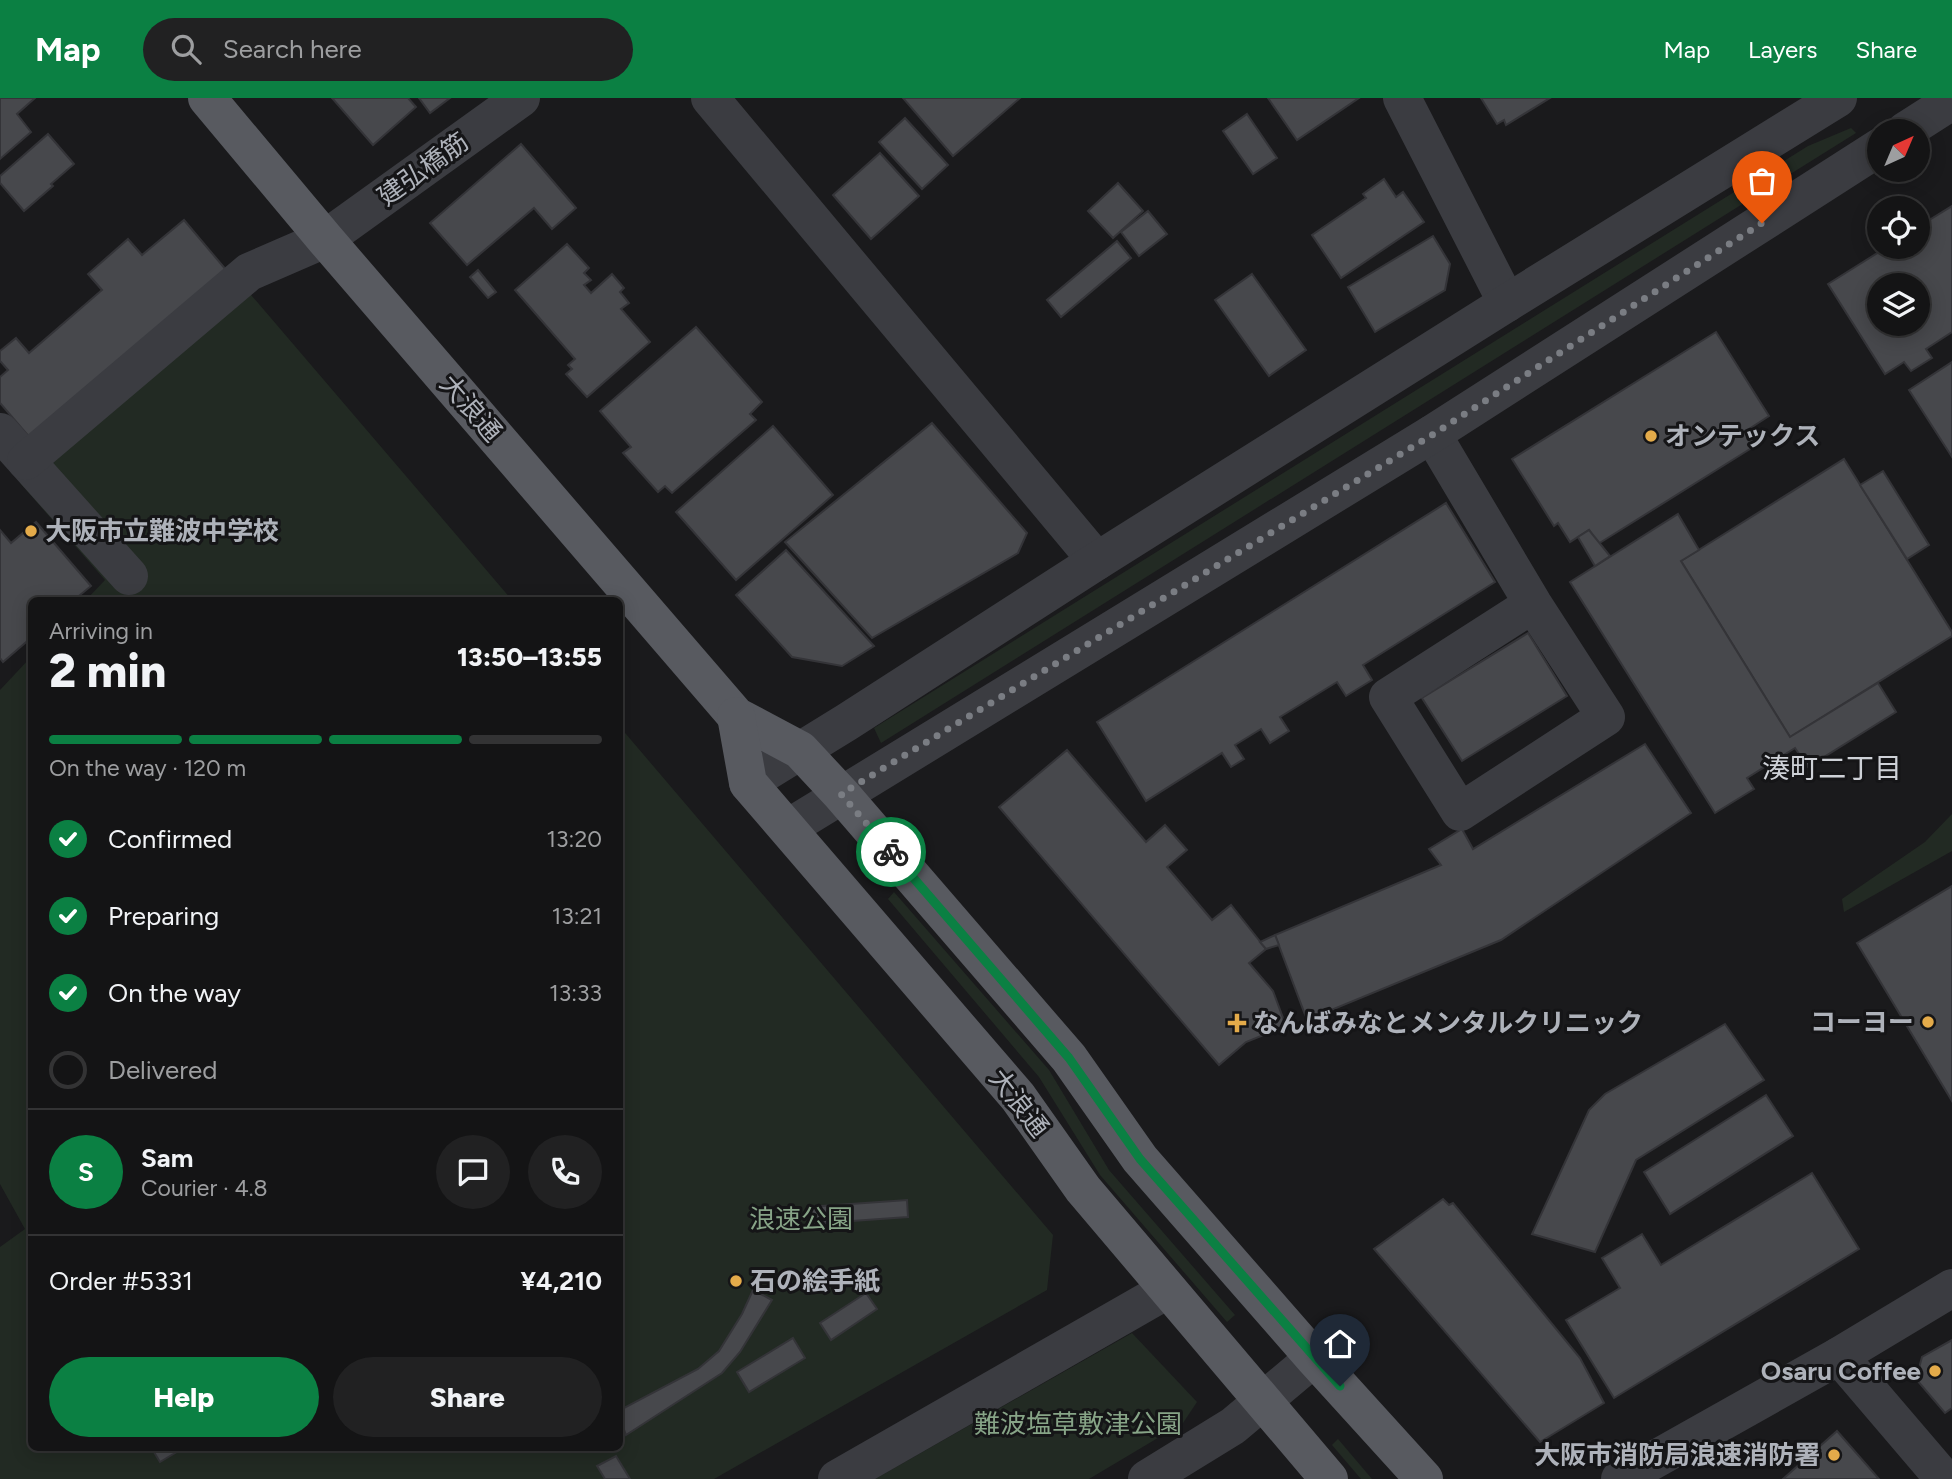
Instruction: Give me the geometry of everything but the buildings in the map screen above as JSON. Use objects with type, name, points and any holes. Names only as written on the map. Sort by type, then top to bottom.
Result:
[{"type":"main road","name":"大浪通","points":[[207,98],[736,716],[800,750],[841,794],[1069,1058],[1140,1159],[1424,1479]]},
{"type":"main road","points":[[736,716],[748,783]]},
{"type":"main road","name":"大浪通","points":[[748,783],[1018,1097],[1083,1189],[1329,1479]]},
{"type":"street","name":"建弘橋筋","points":[[26,461],[249,272],[325,239],[521,98]]},
{"type":"street","points":[[710,98],[1097,561]]},
{"type":"street","points":[[1402,98],[1507,303]]},
{"type":"street","points":[[748,783],[1507,303],[1838,98]]},
{"type":"street","points":[[1924,119],[1952,101]]},
{"type":"street","points":[[788,828],[1432,435],[1867,155]]},
{"type":"street","points":[[0,432],[129,576]]},
{"type":"street","points":[[1432,435],[1533,604],[1606,717],[1460,812],[1388,697],[1533,604]]},
{"type":"street","points":[[1620,1479],[1839,1356],[1952,1288]]},
{"type":"street","points":[[836,1479],[1167,1290]]},
{"type":"street","points":[[1839,1356],[1944,1479]]},
{"type":"street","points":[[1147,1479],[1233,1426],[1314,1357]]},
{"type":"green space","points":[[1851,128],[1856,133],[881,743],[874,728],[1808,146]]},
{"type":"green space","points":[[246,289],[509,597],[89,597],[105,580],[20,483]]},
{"type":"green space","name":"浪速公園","points":[[28,660],[28,1451],[623,1451],[623,731],[1053,1235],[1047,1290],[714,1479],[0,1479],[0,1247],[25,1229],[0,1184],[0,690]]},
{"type":"green space","points":[[1952,814],[1952,851],[1844,912],[1842,899],[1925,842]]},
{"type":"green space","points":[[894,892],[1049,1070],[1109,1170],[1235,1315],[1227,1322],[1100,1175],[1039,1077],[888,899]]},
{"type":"green space","name":"難波塩草敷津公園","points":[[1132,1333],[1197,1402],[1183,1423],[1089,1479],[875,1479]]},
{"type":"green space","points":[[1338,1439],[1372,1479],[1361,1479],[1332,1445]]},
{"type":"way so far","points":[[891,852],[841,794],[1432,435],[1762,223]]},
{"type":"place","name":"オンテックス","points":[[1651,436]]},
{"type":"place","name":"大阪市立難波中学校","points":[[31,531]]},
{"type":"place","name":"コーヨー","points":[[1928,1022]]},
{"type":"place","name":"なんばみなとメンタルクリニック","points":[[1237,1023]]},
{"type":"place","name":"石の絵手紙","points":[[736,1281]]},
{"type":"place","name":"Osaru Coffee","points":[[1935,1371]]},
{"type":"place","name":"大阪市消防局浪速消防署","points":[[1834,1455]]},
{"type":"district","name":"湊町二丁目","points":[[1832,768]]},
{"type":"route","points":[[891,852],[1069,1058],[1140,1159],[1340,1386]]}]
